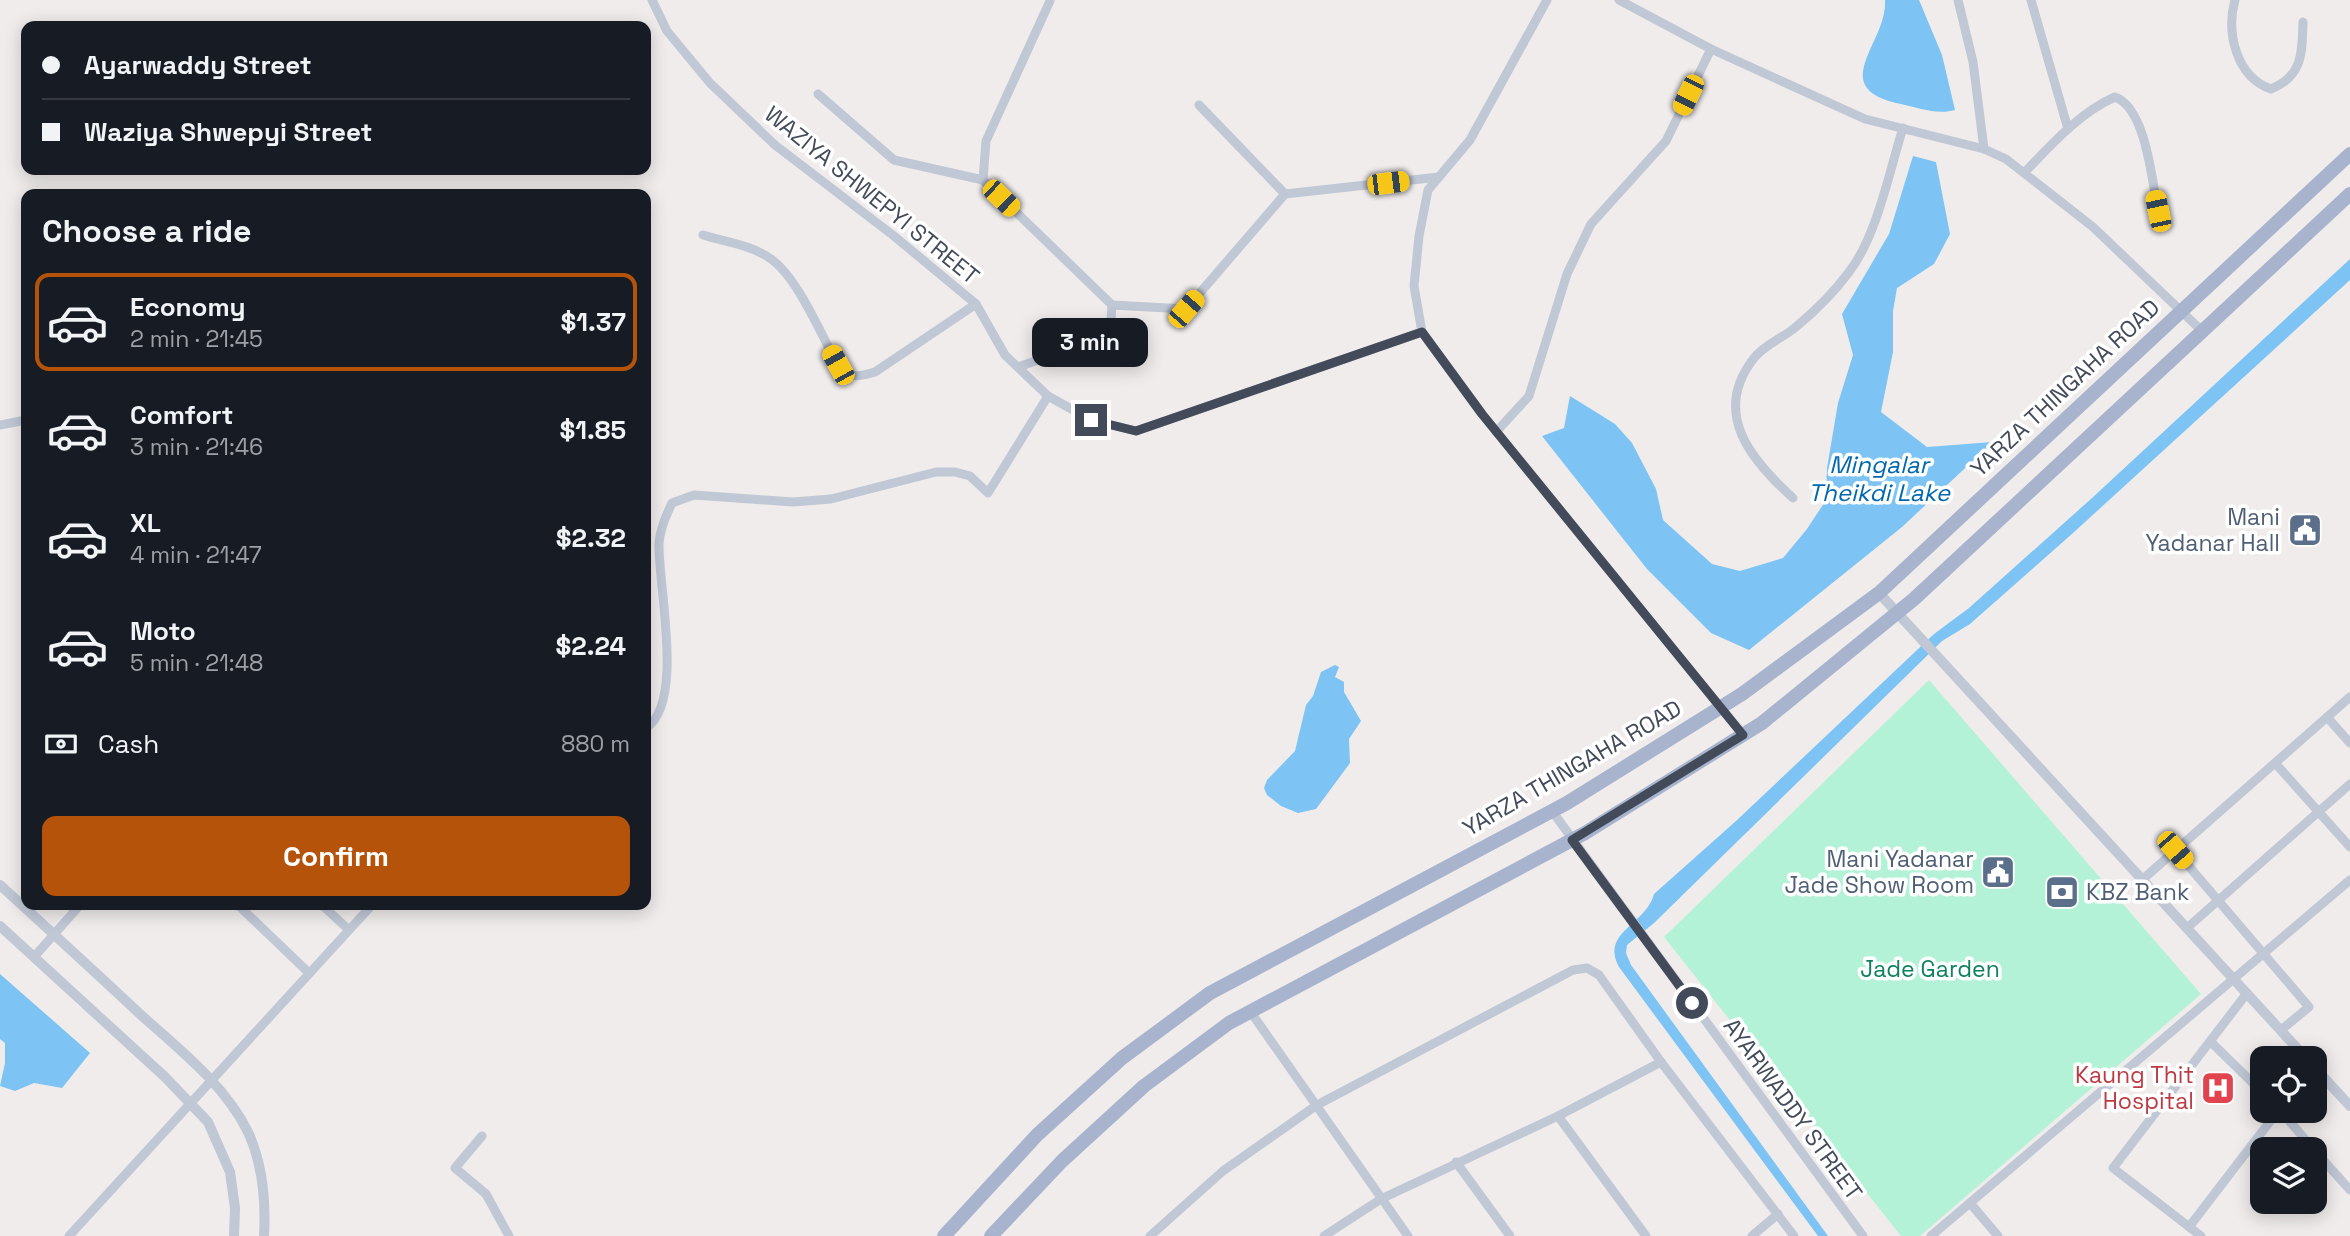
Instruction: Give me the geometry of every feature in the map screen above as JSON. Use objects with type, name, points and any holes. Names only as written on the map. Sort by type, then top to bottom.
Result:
[{"type":"main road","name":"YARZA THINGAHA ROAD","points":[[944,1236],[1037,1135],[1122,1058],[1210,993],[1552,811],[1719,708],[1878,593],[2350,154]]},
{"type":"main road","points":[[990,1236],[1062,1161],[1144,1086],[1229,1023],[1572,840],[1743,735],[1895,614],[2350,194]]},
{"type":"street","name":"WAZIYA SHWEPYI STREET","points":[[652,0],[667,31],[710,83],[775,145],[894,236],[976,304],[1005,355],[1048,396],[1091,420],[1136,431],[1422,332]]},
{"type":"street","points":[[1547,0],[1470,140],[1428,190],[1419,236],[1414,286],[1422,332],[1496,432],[1743,735]]},
{"type":"street","points":[[1619,0],[1711,49],[1865,119],[1984,149],[2025,172],[2093,227],[2202,331]]},
{"type":"street","points":[[1958,0],[1973,62],[1984,149]]},
{"type":"street","points":[[2031,0],[2068,130]]},
{"type":"street","points":[[2235,0],[2230,34],[2236,52],[2259,85],[2270,89],[2283,84],[2295,74],[2301,60],[2303,22]]},
{"type":"street","points":[[983,180],[986,141],[1050,2]]},
{"type":"street","points":[[1496,432],[1529,396],[1567,274],[1591,224],[1665,141],[1711,49]]},
{"type":"street","points":[[818,94],[894,160],[983,180],[1112,305],[1186,309],[1285,194],[1439,177]]},
{"type":"street","points":[[2025,172],[2068,130],[2103,102],[2115,97],[2131,106],[2143,136],[2158,211]]},
{"type":"street","points":[[1199,105],[1285,194]]},
{"type":"street","points":[[1793,498],[1762,469],[1734,419],[1738,389],[1755,357],[1797,326],[1850,271],[1868,237],[1903,128]]},
{"type":"street","points":[[703,235],[758,251],[772,260],[795,287],[838,365],[847,374],[858,378],[875,372],[976,304]]},
{"type":"street","points":[[1018,367],[1110,335],[1112,305]]},
{"type":"street","points":[[651,722],[660,710],[665,683],[665,609],[659,541],[672,503],[694,495],[793,502],[831,499],[936,472],[955,472],[970,476],[988,493],[1048,396]]},
{"type":"street","points":[[0,425],[21,421]]},
{"type":"street","points":[[1878,593],[2295,1046]]},
{"type":"street","points":[[2143,879],[2350,697]]},
{"type":"street","points":[[2327,717],[2350,743]]},
{"type":"street","points":[[2275,763],[2350,847]]},
{"type":"street","points":[[2187,928],[2350,784]]},
{"type":"street","points":[[1552,811],[1572,840]]},
{"type":"street","name":"AYARWADDY STREET","points":[[1572,840],[1863,1236]]},
{"type":"street","points":[[2175,850],[2309,1007],[2281,1030]]},
{"type":"street","points":[[1931,1236],[2350,880]]},
{"type":"street","points":[[0,885],[21,904]]},
{"type":"street","points":[[27,910],[210,1080],[232,1104],[256,1154],[265,1207],[264,1236]]},
{"type":"street","points":[[34,957],[75,910]]},
{"type":"street","points":[[243,910],[310,973]]},
{"type":"street","points":[[327,910],[349,930]]},
{"type":"street","points":[[69,1236],[367,910]]},
{"type":"street","points":[[0,926],[208,1122],[230,1172],[235,1208],[234,1236]]},
{"type":"street","points":[[1150,1236],[1223,1171],[1317,1105],[1573,970],[1587,968],[1599,975],[1661,1062],[1794,1236]]},
{"type":"street","points":[[2201,1236],[2113,1168],[2247,993]]},
{"type":"street","points":[[1250,1012],[1409,1236]]},
{"type":"street","points":[[2211,1042],[2250,1080]]},
{"type":"street","points":[[1324,1236],[1381,1199],[1558,1116],[1661,1062]]},
{"type":"street","points":[[2327,1081],[2350,1106]]},
{"type":"street","points":[[1558,1116],[1646,1236]]},
{"type":"street","points":[[2189,1227],[2270,1123]]},
{"type":"street","points":[[2290,1123],[2303,1137]]},
{"type":"street","points":[[482,1136],[455,1168],[486,1194],[500,1214],[509,1236]]},
{"type":"street","points":[[1456,1162],[1510,1236]]},
{"type":"street","points":[[2327,1164],[2350,1190]]},
{"type":"street","points":[[1970,1203],[1998,1236]]},
{"type":"street","points":[[1752,1236],[1778,1214]]},
{"type":"green space","name":"Jade Garden","points":[[1929,680],[2201,994],[1920,1236],[1901,1236],[1664,937]]},
{"type":"water","points":[[1885,0],[1919,0],[1942,55],[1955,110],[1935,111],[1901,104],[1878,97],[1866,87],[1863,75],[1865,62],[1878,32]]},
{"type":"water","name":"Mingalar Theikdi Lake","points":[[1913,156],[1936,162],[1950,234],[1934,264],[1897,288],[1893,311],[1893,352],[1881,412],[1927,447],[1993,442],[1902,527],[1749,650],[1711,633],[1647,569],[1542,436],[1564,428],[1570,396],[1615,424],[1632,443],[1656,489],[1663,520],[1712,564],[1740,571],[1783,558],[1826,500],[1827,468],[1838,403],[1853,355],[1842,314],[1889,234]]},
{"type":"water","points":[[2350,259],[2350,280],[2073,533],[1970,624],[1942,641],[1654,923],[1627,945],[1626,953],[1631,965],[1828,1236],[1818,1236],[1619,967],[1615,945],[1649,905],[1654,894],[1736,821],[1934,634],[1969,608],[2092,498]]},
{"type":"water","points":[[1335,665],[1339,667],[1335,677],[1344,682],[1344,692],[1361,721],[1349,739],[1350,763],[1316,809],[1298,813],[1281,806],[1267,795],[1264,788],[1267,780],[1295,751],[1306,705],[1313,696],[1321,672]]},
{"type":"water","points":[[0,974],[90,1053],[62,1088],[34,1083],[15,1091],[0,1086],[5,1063],[5,1043],[0,1039]]},
{"type":"place","name":"Mani Yadanar Hall","points":[[2305,530]]},
{"type":"place","name":"Mani Yadanar Jade Show Room","points":[[1998,872]]},
{"type":"place","name":"KBZ Bank","points":[[2062,892]]},
{"type":"place","name":"Kaung Thit Hospital","points":[[2218,1088]]},
{"type":"route","points":[[1091,420],[1136,431],[1179,419],[1422,332],[1482,414],[1743,735],[1572,840],[1692,1003]]}]
